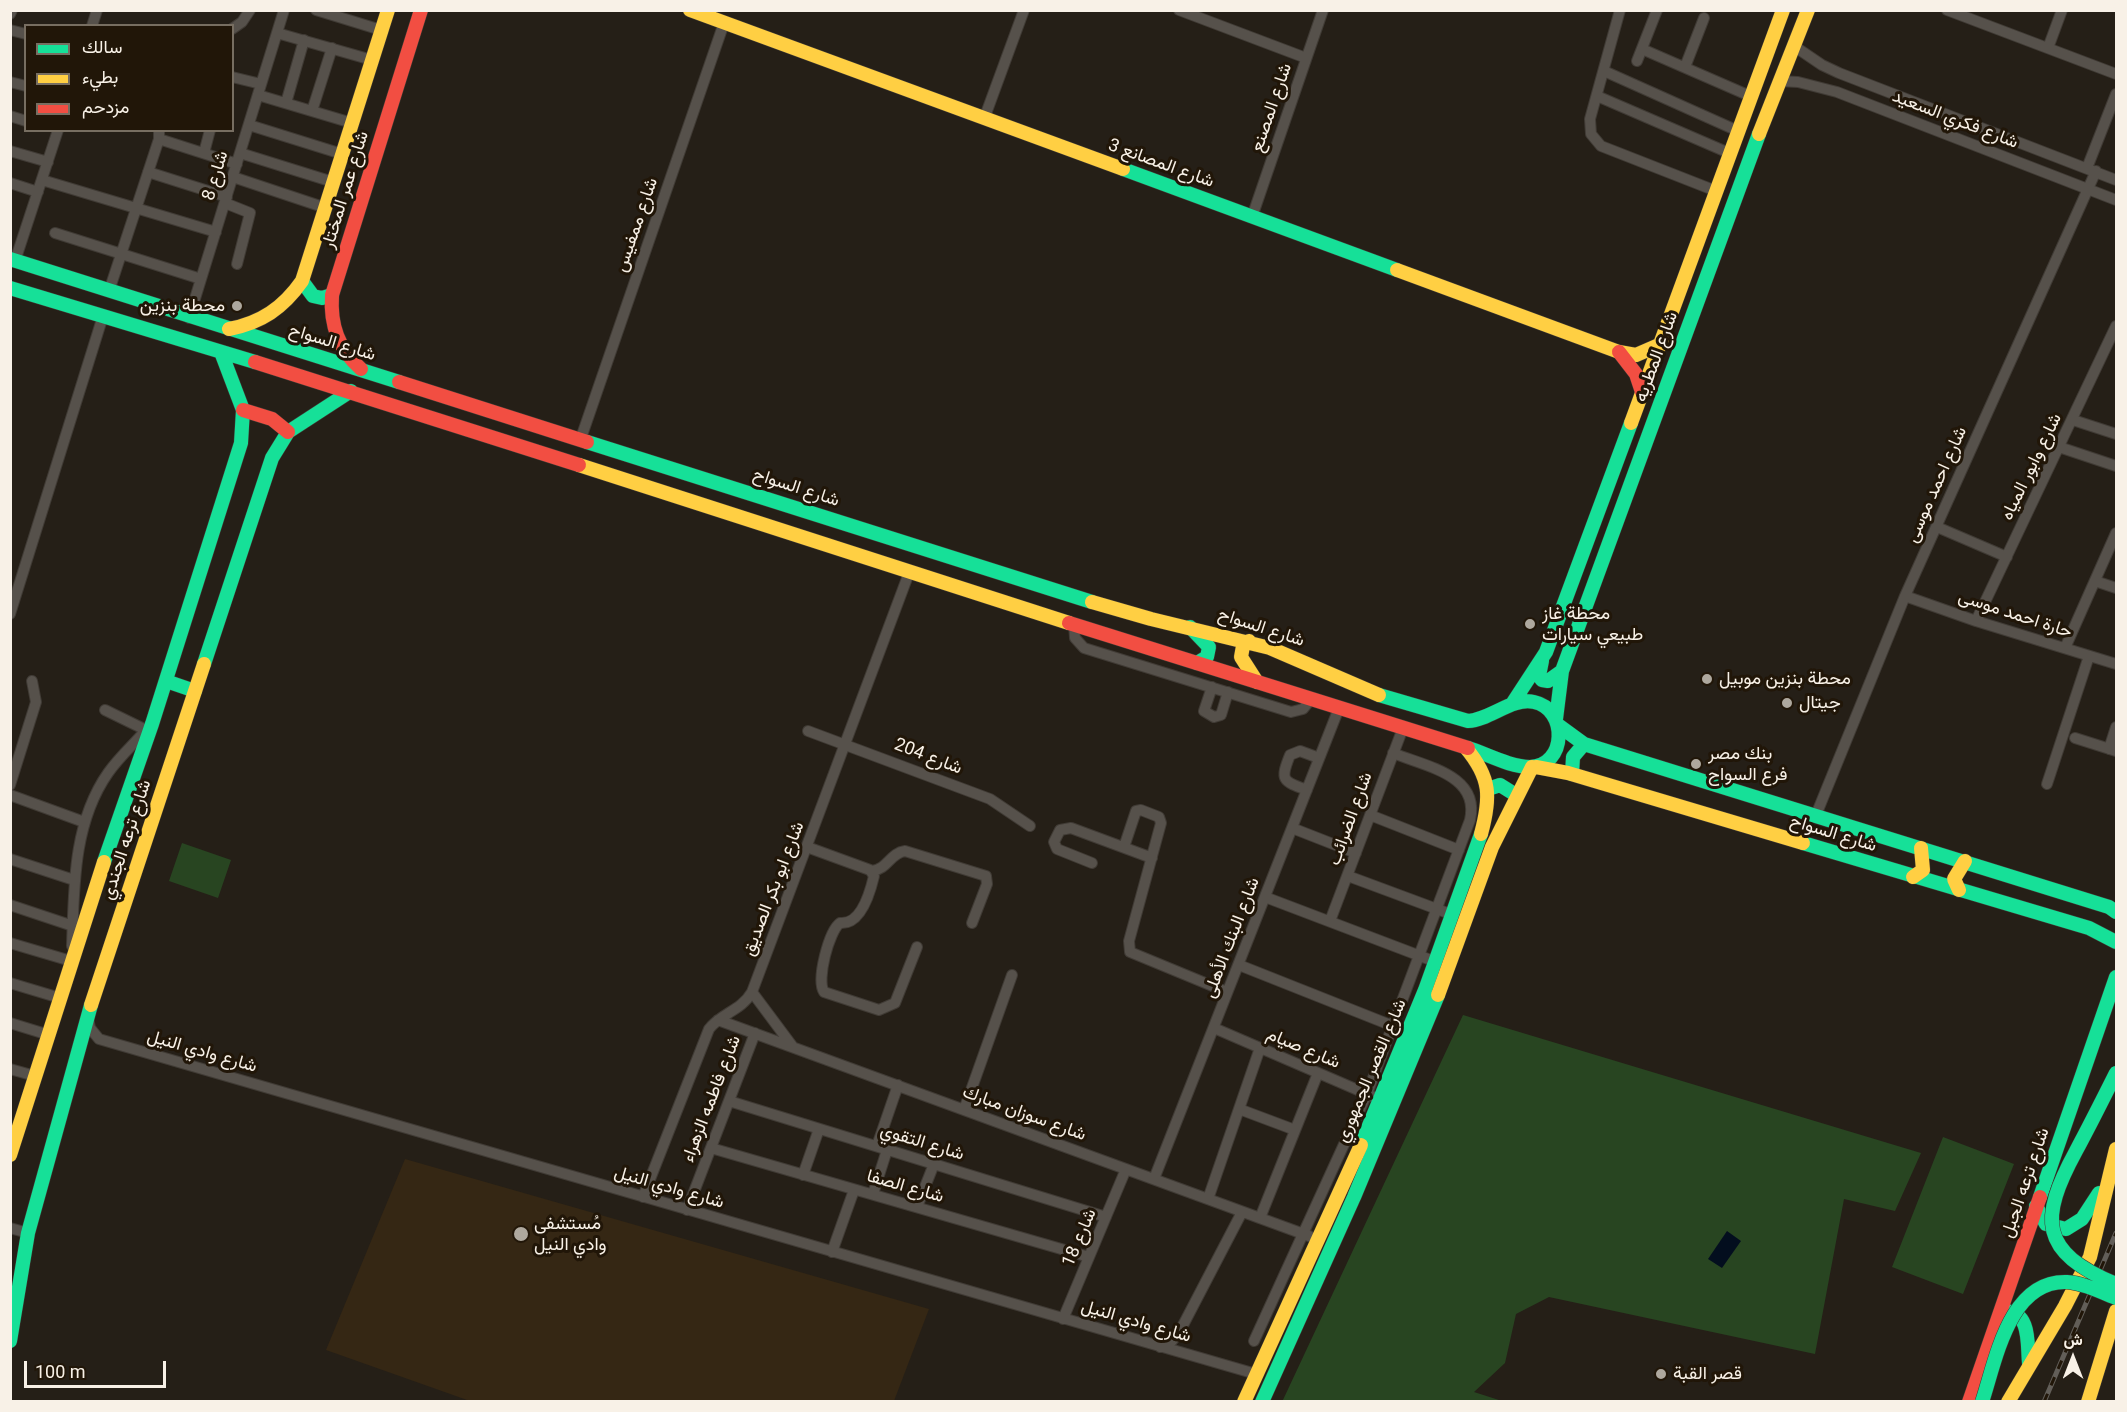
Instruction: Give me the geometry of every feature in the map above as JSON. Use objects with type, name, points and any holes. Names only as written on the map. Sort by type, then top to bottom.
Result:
[{"type":"main road","name":"شارع عمر المختار","points":[[228,329],[243,327],[271,315],[283,305],[302,281],[387,10]]},
{"type":"main road","name":"شارع عمر المختار","points":[[366,372],[354,363],[337,339],[331,310],[332,295],[421,10]]},
{"type":"main road","name":"شارع المصانع 3","points":[[690,10],[1619,352],[1636,355],[1659,345]]},
{"type":"main road","name":"شارع المطريه","points":[[1512,704],[1543,658],[1782,10]]},
{"type":"main road","name":"شارع المطريه","points":[[1557,722],[1562,671],[1779,81],[1808,10]]},
{"type":"main road","points":[[1760,68],[1771,61],[1783,34],[1791,29],[1801,28]]},
{"type":"main road","name":"شارع السواح","points":[[13,260],[189,318],[581,438],[1131,614],[1249,641],[1309,663],[1354,685],[1454,718],[1469,722],[1490,719],[1512,704],[1524,701],[1537,703],[1548,710],[1557,722],[1584,744],[2114,908]]},
{"type":"main road","points":[[302,281],[304,289],[312,296],[322,298],[332,295]]},
{"type":"main road","name":"شارع السواح","points":[[10,288],[351,391],[909,573],[1466,748],[1512,765],[1572,774],[2089,928],[2116,942]]},
{"type":"main road","name":"شارع ترعه الجندي","points":[[10,1155],[17,1113],[49,1035],[71,960],[166,681],[241,443],[243,410],[221,352]]},
{"type":"main road","points":[[1619,352],[1632,366],[1642,392]]},
{"type":"main road","name":"شارع ترعه الجندي","points":[[10,1341],[14,1299],[28,1233],[87,1015],[272,458],[288,432],[351,391]]},
{"type":"main road","points":[[243,410],[263,414],[288,432]]},
{"type":"main road","points":[[529,422],[545,444],[541,450],[534,451]]},
{"type":"main road","points":[[581,438],[574,444],[574,453],[596,470]]},
{"type":"main road","points":[[1190,627],[1209,647],[1207,657],[1197,663]]},
{"type":"main road","points":[[1249,641],[1241,649],[1241,657],[1257,682]]},
{"type":"main road","points":[[1543,658],[1539,673],[1542,680],[1548,681],[1562,671]]},
{"type":"main road","points":[[166,681],[195,691]]},
{"type":"main road","points":[[1534,767],[1547,761],[1555,751],[1559,738],[1557,722]]},
{"type":"main road","points":[[1572,774],[1573,757],[1584,744]]},
{"type":"main road","name":"شارع القصر الجمهوري","points":[[1244,1401],[1318,1240],[1373,1097],[1408,1032],[1436,962],[1486,818],[1488,789],[1484,774],[1466,748]]},
{"type":"main road","name":"شارع القصر الجمهوري","points":[[1262,1401],[1315,1289],[1440,988],[1516,795],[1534,767]]},
{"type":"main road","points":[[1488,789],[1500,785],[1516,795]]},
{"type":"main road","points":[[1913,877],[1923,870],[1921,848]]},
{"type":"main road","points":[[1959,890],[1954,879],[1965,861]]},
{"type":"main road","name":"شارع ترعه الجبل","points":[[1969,1401],[2116,977]]},
{"type":"main road","points":[[2116,1073],[2057,1188],[2052,1218],[2056,1238],[2066,1256],[2082,1270],[2116,1284]]},
{"type":"main road","points":[[2116,1094],[2067,1190],[2062,1212],[2065,1235],[2078,1254],[2097,1268],[2116,1275]]},
{"type":"main road","points":[[2036,1206],[2046,1224],[2059,1230],[2072,1227],[2097,1200],[2115,1155]]},
{"type":"main road","points":[[2008,1401],[2029,1363],[2066,1306],[2090,1257],[2115,1155]]},
{"type":"main road","points":[[1982,1401],[2014,1313],[2026,1296],[2044,1285],[2065,1281],[2116,1298]]},
{"type":"main road","points":[[2000,1313],[2011,1311],[2024,1320],[2029,1363]]},
{"type":"main road","points":[[2088,1401],[2116,1316]]},
{"type":"street","points":[[234,28],[242,22],[250,10]]},
{"type":"street","name":"شارع 8","points":[[189,318],[284,10]]},
{"type":"street","points":[[316,10],[381,30]]},
{"type":"street","points":[[984,119],[1024,10]]},
{"type":"street","points":[[1179,10],[1306,58]]},
{"type":"street","name":"شارع المصنع","points":[[1252,217],[1323,10]]},
{"type":"street","points":[[1620,10],[1589,127],[1595,141],[1601,146],[1716,190]]},
{"type":"street","points":[[1637,61],[1657,10]]},
{"type":"street","points":[[1947,10],[2116,74]]},
{"type":"street","points":[[2048,48],[2062,10]]},
{"type":"street","points":[[1685,67],[1704,18]]},
{"type":"street","name":"شارع ممفيس","points":[[581,438],[724,23]]},
{"type":"street","points":[[277,33],[372,60]]},
{"type":"street","points":[[286,103],[304,40]]},
{"type":"street","name":"شارع فكري السعيد","points":[[1794,46],[1822,66],[2116,180]]},
{"type":"street","points":[[312,111],[332,48]]},
{"type":"street","points":[[1642,49],[1750,96]]},
{"type":"street","points":[[1604,71],[1737,131]]},
{"type":"street","points":[[234,78],[286,103],[352,123]]},
{"type":"street","name":"شارع فكري السعيد","points":[[1779,81],[1798,82],[1837,92],[2116,200]]},
{"type":"street","name":"شارع احمد موسى","points":[[1816,815],[1905,596],[2089,189],[2091,170],[2116,94]]},
{"type":"street","points":[[1597,96],[1729,153]]},
{"type":"street","points":[[249,125],[342,154]]},
{"type":"street","points":[[13,260],[57,132]]},
{"type":"street","points":[[204,153],[209,132]]},
{"type":"street","points":[[109,291],[159,135],[204,153],[239,158],[333,182]]},
{"type":"street","points":[[10,151],[48,162]]},
{"type":"street","points":[[148,172],[226,200],[250,213],[237,264]]},
{"type":"street","points":[[233,177],[326,208]]},
{"type":"street","points":[[42,180],[216,232]]},
{"type":"street","points":[[10,183],[38,192]]},
{"type":"street","points":[[55,233],[201,279]]},
{"type":"street","points":[[10,614],[78,401],[102,316]]},
{"type":"street","name":"شارع وابور المياه","points":[[1976,621],[2116,326]]},
{"type":"street","points":[[2073,420],[2116,434]]},
{"type":"street","points":[[2059,447],[2116,466]]},
{"type":"street","points":[[1937,526],[2007,557]]},
{"type":"street","points":[[2065,648],[2116,533]]},
{"type":"street","name":"شارع ابو بكر الصديق","points":[[643,1197],[706,1035],[718,1020],[739,1008],[752,992],[909,573]]},
{"type":"street","points":[[2095,581],[2116,588]]},
{"type":"street","name":"حارة احمد موسى","points":[[1905,596],[1976,621],[2116,664]]},
{"type":"street","points":[[1074,624],[1075,638],[1084,648],[1291,712],[1303,709],[1311,699]]},
{"type":"street","points":[[2047,784],[2089,656]]},
{"type":"street","points":[[10,785],[36,702],[32,681]]},
{"type":"street","points":[[1212,687],[1204,711],[1214,717],[1221,715],[1228,692]]},
{"type":"street","name":"شارع البنك الأهلى","points":[[1154,1179],[1339,708]]},
{"type":"street","points":[[10,944],[71,960],[74,880],[84,822],[97,791],[109,771],[149,727],[105,710]]},
{"type":"street","name":"شارع الضرائب","points":[[1330,921],[1403,728]]},
{"type":"street","points":[[2075,738],[2113,750],[2116,728]]},
{"type":"street","name":"شارع 204","points":[[808,731],[990,799],[1030,826]]},
{"type":"street","points":[[1307,790],[1288,783],[1284,779],[1283,772],[1290,755],[1300,751],[1319,758]]},
{"type":"street","points":[[1254,1341],[1304,1234],[1373,1097],[1393,1026],[1459,850],[1473,805],[1469,791],[1458,780],[1394,753]]},
{"type":"street","points":[[10,795],[84,822]]},
{"type":"street","points":[[1124,847],[1136,811],[1141,810],[1156,815],[1161,823],[1129,941],[1132,955],[1227,992]]},
{"type":"street","points":[[1370,815],[1459,850]]},
{"type":"street","points":[[1092,864],[1057,849],[1054,842],[1060,830],[1071,828],[1152,858]]},
{"type":"street","points":[[1292,828],[1356,853]]},
{"type":"street","points":[[807,847],[872,871],[882,868],[894,854],[904,851],[986,876],[987,884],[972,923]]},
{"type":"street","points":[[10,859],[74,880]]},
{"type":"street","points":[[872,871],[874,879],[858,917],[850,922],[840,923],[832,931],[820,979],[822,988],[828,994],[869,1007],[885,1009],[895,1003],[917,946]]},
{"type":"street","points":[[1348,876],[1453,915]]},
{"type":"street","points":[[1265,897],[1436,962]]},
{"type":"street","points":[[10,905],[73,926]]},
{"type":"street","points":[[1239,965],[1408,1032]]},
{"type":"street","points":[[964,1110],[1012,975]]},
{"type":"street","points":[[10,983],[60,998]]},
{"type":"street","points":[[752,992],[793,1047]]},
{"type":"street","name":"شارع وادي النيل","points":[[87,1015],[90,1028],[99,1039],[1256,1374]]},
{"type":"street","name":"شارع سوزان مبارك","points":[[718,1020],[1318,1240]]},
{"type":"street","points":[[10,1023],[49,1035]]},
{"type":"street","name":"شارع صيام","points":[[1214,1028],[1373,1097]]},
{"type":"street","name":"شارع فاطمه الزهراء","points":[[687,1210],[754,1033]]},
{"type":"street","points":[[1208,1199],[1260,1048]]},
{"type":"street","points":[[10,1069],[34,1076]]},
{"type":"street","points":[[1260,1218],[1318,1073]]},
{"type":"street","points":[[873,1194],[898,1085]]},
{"type":"street","name":"شارع التقوي","points":[[729,1101],[1106,1217]]},
{"type":"street","points":[[1239,1109],[1296,1130]]},
{"type":"street","points":[[803,1175],[819,1129]]},
{"type":"street","name":"شارع الصفا","points":[[711,1148],[1089,1257]]},
{"type":"street","points":[[917,1207],[934,1164]]},
{"type":"street","name":"شارع 18","points":[[1063,1319],[1126,1169]]},
{"type":"street","points":[[832,1252],[854,1190]]},
{"type":"street","points":[[1160,1347],[1172,1341],[1180,1331],[1242,1212]]},
{"type":"street","points":[[10,1228],[28,1233]]},
{"type":"shaded area","name":"مُستشفى وادي النيل","points":[[405,1159],[929,1309],[894,1401],[470,1401],[326,1350]]},
{"type":"green space","points":[[182,843],[231,860],[218,898],[169,881]]},
{"type":"green space","points":[[1463,1015],[1921,1153],[1895,1211],[1844,1199],[1815,1354],[1549,1297],[1516,1314],[1505,1363],[1474,1392],[1502,1401],[1282,1402]]},
{"type":"green space","points":[[1943,1137],[2014,1164],[1963,1294],[1892,1267]]},
{"type":"water","points":[[1727,1231],[1741,1241],[1722,1268],[1708,1259]]},
{"type":"railway","points":[[2044,1402],[2116,1233]]},
{"type":"traffic: fast","points":[[1556,719],[1562,671],[1759,134]]},
{"type":"traffic: fast","points":[[1123,169],[1397,270]]},
{"type":"traffic: fast","points":[[10,259],[399,382]]},
{"type":"traffic: fast","points":[[302,281],[313,296],[322,298],[332,295]]},
{"type":"traffic: fast","points":[[10,288],[255,362]]},
{"type":"traffic: fast","points":[[104,862],[152,724],[241,443],[243,410],[221,352]]},
{"type":"traffic: fast","points":[[204,664],[272,458],[288,432],[351,391]]},
{"type":"traffic: fast","points":[[1512,704],[1546,652],[1631,423]]},
{"type":"traffic: fast","points":[[587,442],[1092,602]]},
{"type":"traffic: fast","points":[[1190,627],[1209,647],[1207,657],[1197,663]]},
{"type":"traffic: fast","points":[[1542,661],[1539,676],[1542,680],[1548,681],[1562,671]]},
{"type":"traffic: fast","points":[[166,681],[195,691]]},
{"type":"traffic: fast","points":[[1379,695],[1468,721],[1518,703],[1534,702],[1545,707],[1553,715],[1557,725],[1559,737],[1556,748],[1551,757],[1542,764],[1530,767],[1515,765],[1468,748]]},
{"type":"traffic: fast","points":[[1558,725],[1584,744],[2109,907],[2116,912]]},
{"type":"traffic: fast","points":[[1572,774],[1573,757],[1584,744]]},
{"type":"traffic: fast","points":[[1488,789],[1500,785],[1516,795]]},
{"type":"traffic: fast","points":[[1361,1145],[1425,990],[1481,834]]},
{"type":"traffic: fast","points":[[1803,843],[2089,928],[2116,942]]},
{"type":"traffic: fast","points":[[2040,1197],[2116,977]]},
{"type":"traffic: fast","points":[[1262,1402],[1354,1197],[1438,995]]},
{"type":"traffic: fast","points":[[10,1341],[28,1233],[91,1005]]},
{"type":"traffic: fast","points":[[2116,1073],[2064,1175],[2052,1215],[2053,1231],[2060,1246],[2072,1259],[2091,1272],[2116,1284]]},
{"type":"traffic: fast","points":[[2036,1206],[2046,1224],[2066,1229],[2082,1219],[2099,1193]]},
{"type":"traffic: fast","points":[[1982,1402],[2008,1326],[2018,1308],[2031,1294],[2047,1285],[2067,1282],[2086,1286],[2116,1298]]},
{"type":"traffic: fast","points":[[2005,1311],[2013,1313],[2023,1323],[2026,1330],[2029,1363]]},
{"type":"traffic: slow","points":[[229,329],[251,323],[270,313],[287,299],[302,281],[388,10]]},
{"type":"traffic: slow","points":[[690,10],[1123,169]]},
{"type":"traffic: slow","points":[[1631,423],[1783,10]]},
{"type":"traffic: slow","points":[[1759,134],[1808,10]]},
{"type":"traffic: slow","points":[[1397,270],[1619,352],[1636,355],[1659,345]]},
{"type":"traffic: slow","points":[[579,465],[1069,623]]},
{"type":"traffic: slow","points":[[1092,602],[1270,648],[1379,695]]},
{"type":"traffic: slow","points":[[1249,641],[1243,646],[1241,657],[1257,682]]},
{"type":"traffic: slow","points":[[91,1005],[204,664]]},
{"type":"traffic: slow","points":[[1466,748],[1480,769],[1487,788],[1481,834]]},
{"type":"traffic: slow","points":[[1438,995],[1492,847],[1532,767]]},
{"type":"traffic: slow","points":[[1536,767],[1568,773],[1803,843]]},
{"type":"traffic: slow","points":[[1913,877],[1923,870],[1921,848]]},
{"type":"traffic: slow","points":[[1959,890],[1954,879],[1965,861]]},
{"type":"traffic: slow","points":[[10,1155],[104,862]]},
{"type":"traffic: slow","points":[[1244,1402],[1361,1145]]},
{"type":"traffic: slow","points":[[2008,1402],[2065,1306],[2090,1257],[2116,1149]]},
{"type":"traffic: slow","points":[[2088,1402],[2116,1311]]},
{"type":"traffic: jam","points":[[361,369],[346,353],[337,336],[332,316],[332,295],[421,10]]},
{"type":"traffic: jam","points":[[1619,352],[1636,374],[1642,392]]},
{"type":"traffic: jam","points":[[255,362],[579,465]]},
{"type":"traffic: jam","points":[[399,382],[587,442]]},
{"type":"traffic: jam","points":[[243,410],[272,419],[288,432]]},
{"type":"traffic: jam","points":[[1069,623],[1468,748]]},
{"type":"traffic: jam","points":[[1969,1402],[2040,1197]]},
{"type":"place","name":"محطة بنزين","points":[[237,306]]},
{"type":"place","name":"محطة غاز طبيعي سيارات","points":[[1530,624]]},
{"type":"place","name":"محطة بنزين موبيل","points":[[1707,679]]},
{"type":"place","name":"جيتال","points":[[1787,703]]},
{"type":"place","name":"بنك مصر فرع السواح","points":[[1696,764]]},
{"type":"place","name":"مُستشفى وادي النيل","points":[[521,1234]]},
{"type":"place","name":"قصر القبة","points":[[1661,1374]]}]
